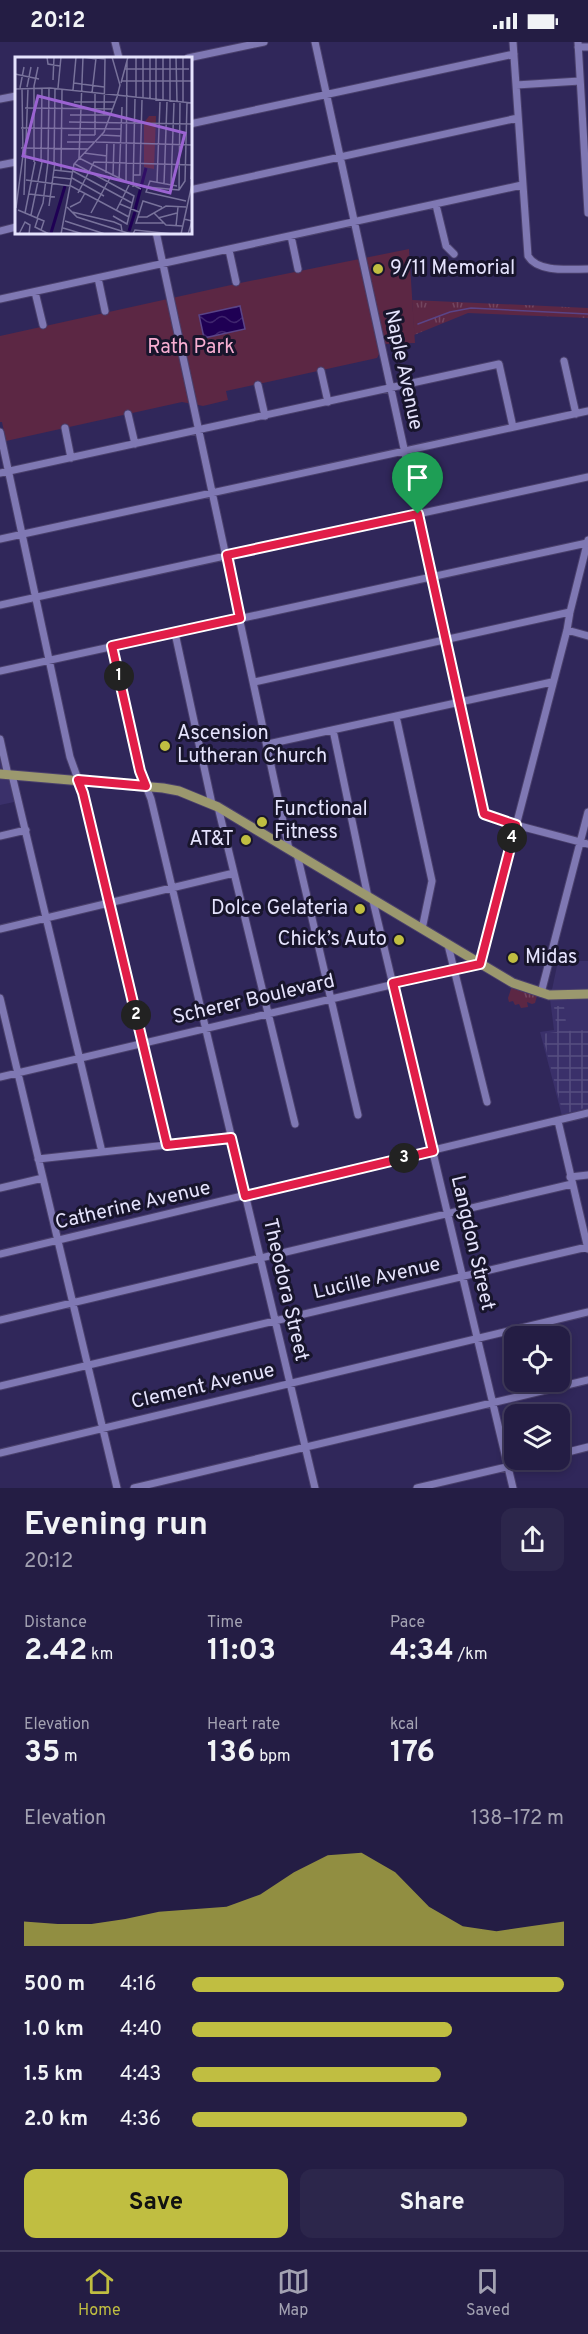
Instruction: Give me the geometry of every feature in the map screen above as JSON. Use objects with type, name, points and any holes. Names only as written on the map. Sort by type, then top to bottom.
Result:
[{"type":"main road","points":[[7,775],[146,786],[179,791],[215,806],[513,983],[541,993],[588,994]]},
{"type":"street","points":[[115,42],[119,57]]},
{"type":"street","points":[[192,57],[264,42]]},
{"type":"street","name":"Naple Avenue","points":[[315,42],[483,811],[487,816],[516,825]]},
{"type":"street","points":[[513,42],[528,256],[532,262],[545,267],[588,270]]},
{"type":"street","points":[[588,46],[578,45],[588,213]]},
{"type":"street","points":[[192,124],[514,54]]},
{"type":"street","points":[[516,85],[580,81]]},
{"type":"street","points":[[0,99],[15,96]]},
{"type":"street","points":[[192,190],[518,118]]},
{"type":"street","points":[[0,165],[15,162]]},
{"type":"street","points":[[0,300],[522,185]]},
{"type":"street","points":[[436,205],[446,246],[454,254]]},
{"type":"street","points":[[0,231],[15,228]]},
{"type":"street","points":[[156,234],[268,744],[358,1115]]},
{"type":"street","points":[[291,236],[298,269]]},
{"type":"street","points":[[229,250],[236,282]]},
{"type":"street","points":[[98,278],[105,311]]},
{"type":"street","points":[[35,292],[43,325]]},
{"type":"street","points":[[564,361],[576,414]]},
{"type":"street","points":[[0,473],[499,364],[513,428]]},
{"type":"street","points":[[321,371],[328,402]]},
{"type":"street","points":[[258,385],[265,416]]},
{"type":"street","points":[[0,539],[588,411]]},
{"type":"street","points":[[128,414],[135,444]]},
{"type":"street","points":[[65,428],[71,458]]},
{"type":"street","points":[[0,432],[70,757],[83,793],[167,1145]]},
{"type":"street","points":[[0,605],[588,477]]},
{"type":"street","points":[[0,671],[588,542],[480,964]]},
{"type":"street","points":[[254,682],[570,612]]},
{"type":"street","points":[[567,630],[588,636]]},
{"type":"street","points":[[174,633],[294,1124]]},
{"type":"street","name":"Theodora Street","points":[[112,646],[140,771],[146,786],[172,888],[315,1488]]},
{"type":"street","points":[[268,744],[552,682]]},
{"type":"street","points":[[396,716],[432,881],[422,929]]},
{"type":"street","name":"Langdon Street","points":[[333,730],[371,899],[504,1449]]},
{"type":"street","points":[[0,739],[7,775],[26,830],[102,1152]]},
{"type":"street","points":[[541,993],[584,843],[588,813]]},
{"type":"street","points":[[516,825],[584,843]]},
{"type":"street","points":[[0,836],[26,830]]},
{"type":"street","points":[[0,929],[234,873]]},
{"type":"street","points":[[448,945],[487,1102]]},
{"type":"street","name":"Scherer Boulevard","points":[[0,1077],[480,964]]},
{"type":"street","points":[[0,998],[117,1488]]},
{"type":"street","name":"Catherine Avenue","points":[[0,1254],[588,1113]]},
{"type":"street","points":[[558,1121],[587,1244]]},
{"type":"street","points":[[38,1159],[231,1138]]},
{"type":"street","points":[[0,1320],[448,1214],[588,1174]]},
{"type":"street","points":[[0,1188],[43,1178]]},
{"type":"street","name":"Lucille Avenue","points":[[0,1386],[463,1276],[587,1244]]},
{"type":"street","name":"Clement Avenue","points":[[0,1453],[588,1312]]},
{"type":"street","points":[[134,1488],[588,1380]]},
{"type":"street","points":[[570,1452],[588,1447]]},
{"type":"street","points":[[417,1488],[504,1467]]},
{"type":"street","name":"Langdon Street","points":[[509,1470],[513,1488]]},
{"type":"shaded area","points":[[0,742],[7,774],[12,774],[19,801],[0,805]]},
{"type":"shaded area","points":[[558,961],[588,961],[588,1111],[562,1116],[540,1032],[554,1030],[550,999]]},
{"type":"shaded area","points":[[554,1006],[564,1006],[567,1031],[588,1030],[588,1107],[563,1114],[542,1034],[557,1032]]},
{"type":"green space","name":"Rath Park","points":[[409,249],[415,343],[385,344],[377,358],[226,391],[228,400],[203,406],[182,402],[6,441],[2,422],[0,422],[0,336],[240,283]]},
{"type":"green space","points":[[412,300],[588,308],[588,318],[468,313],[414,335]]},
{"type":"green space","points":[[513,983],[538,992],[535,1003],[527,1002],[528,1007],[521,1008],[513,1001],[509,1002],[508,998]]},
{"type":"water","points":[[240,306],[245,329],[204,338],[199,315]]},
{"type":"waterway","points":[[418,324],[450,312],[471,308],[588,314]]},
{"type":"place","name":"9/11 Memorial","points":[[378,269]]},
{"type":"place","name":"Ascension Lutheran Church","points":[[165,746]]},
{"type":"place","name":"Functional Fitness","points":[[262,822]]},
{"type":"place","name":"AT&T","points":[[246,840]]},
{"type":"place","name":"Dolce Gelateria","points":[[360,909]]},
{"type":"place","name":"Chick’s Auto","points":[[399,940]]},
{"type":"place","name":"Midas","points":[[513,958]]},
{"type":"route","points":[[418,514],[484,814],[516,825],[480,964],[393,983],[433,1151],[245,1196],[231,1138],[167,1145],[78,780],[146,786],[140,771],[112,646],[240,618],[227,555],[418,514]]}]
